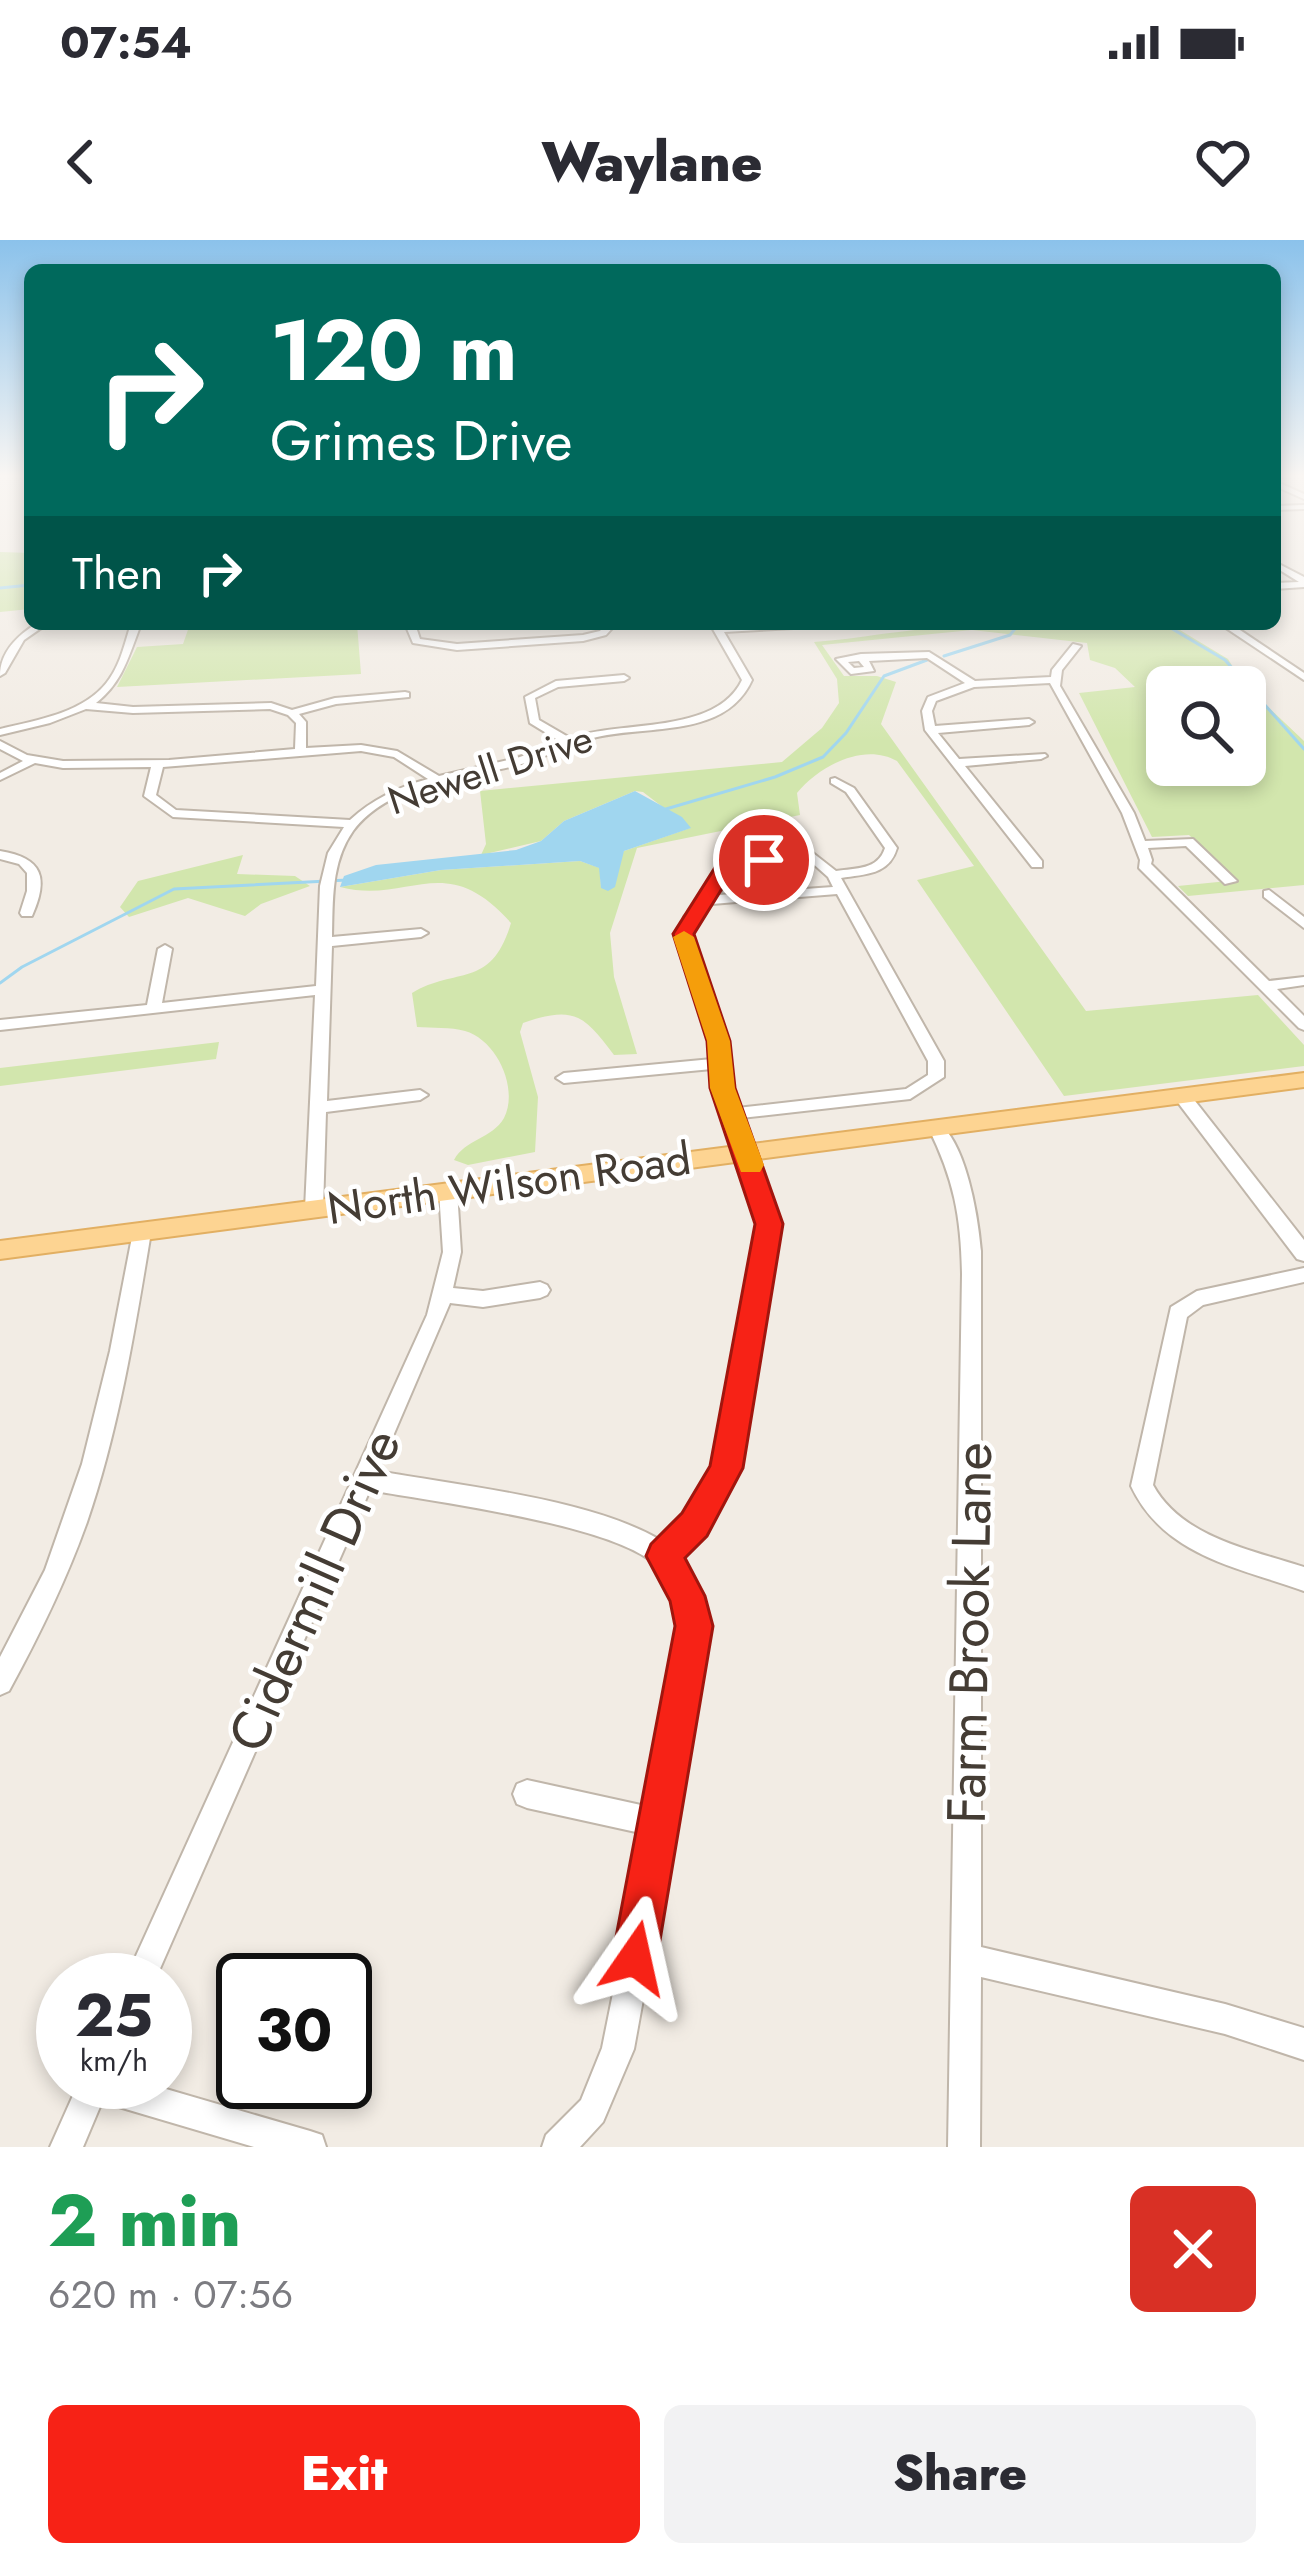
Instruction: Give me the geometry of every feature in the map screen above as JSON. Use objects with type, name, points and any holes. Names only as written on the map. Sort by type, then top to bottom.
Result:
[{"type":"main road","name":"North Wilson Road","points":[[0,1250],[1304,1080]]},
{"type":"street","points":[[0,673],[20,638],[33,630]]},
{"type":"street","points":[[0,733],[81,705],[115,680],[134,630]]},
{"type":"street","points":[[412,630],[416,641],[445,647],[584,638],[605,630]]},
{"type":"street","points":[[512,630],[515,644]]},
{"type":"street","name":"Newell Drive","points":[[314,1210],[328,881],[338,839],[388,798],[436,779],[518,762],[569,742],[622,729],[699,718],[734,702],[747,680],[719,630]]},
{"type":"street","points":[[1234,630],[1304,677]]},
{"type":"street","points":[[3,639],[20,638]]},
{"type":"street","points":[[1054,680],[1076,646]]},
{"type":"street","points":[[861,657],[929,655],[973,685]]},
{"type":"street","points":[[569,742],[534,721],[530,697],[556,684],[624,678]]},
{"type":"street","points":[[1037,864],[930,730],[927,711],[932,699],[973,685],[1054,680]]},
{"type":"street","points":[[1054,680],[1144,853],[1144,865],[1304,1025]]},
{"type":"street","points":[[81,705],[133,710],[254,704],[292,713],[335,701],[405,695]]},
{"type":"street","points":[[292,713],[301,722],[300,751]]},
{"type":"street","points":[[930,730],[1029,722]]},
{"type":"street","points":[[0,744],[30,762],[78,767],[300,751],[383,751],[410,760],[436,779]]},
{"type":"street","points":[[957,763],[1041,756]]},
{"type":"street","points":[[0,777],[30,762]]},
{"type":"street","points":[[158,762],[150,796],[172,813],[352,824]]},
{"type":"street","points":[[708,900],[837,883],[887,861],[891,848],[850,790],[835,781]]},
{"type":"street","points":[[1144,853],[1189,842],[1230,881]]},
{"type":"street","points":[[0,854],[27,862],[36,872],[38,884],[27,913]]},
{"type":"street","points":[[664,1556],[695,1525],[726,1468],[769,1224],[731,1114],[718,1041],[684,941],[691,917],[708,900],[723,871],[738,862],[809,856],[821,861],[837,883],[936,1061],[934,1081],[910,1094],[731,1114]]},
{"type":"street","points":[[1269,894],[1304,924]]},
{"type":"street","points":[[327,942],[421,933]]},
{"type":"street","points":[[154,1008],[165,949]]},
{"type":"street","points":[[1266,986],[1304,981]]},
{"type":"street","points":[[0,1024],[324,990]]},
{"type":"street","points":[[564,1078],[721,1063]]},
{"type":"street","points":[[320,1107],[420,1095]]},
{"type":"street","points":[[1182,1096],[1304,1254]]},
{"type":"street","name":"Farm Brook Lane","points":[[936,1127],[967,1188],[971,1226],[964,2147]]},
{"type":"street","name":"Cidermill Drive","points":[[152,1953],[444,1295],[452,1252],[448,1192]]},
{"type":"street","points":[[0,1682],[52,1589],[91,1482],[104,1438],[142,1232]]},
{"type":"street","points":[[1304,1275],[1209,1295],[1178,1313],[1143,1472],[1147,1501],[1167,1522],[1304,1579]]},
{"type":"street","points":[[444,1295],[483,1299],[540,1290]]},
{"type":"street","points":[[366,1479],[614,1529],[664,1556],[687,1596],[694,1626],[618,2048],[592,2111],[558,2147]]},
{"type":"street","points":[[527,1794],[660,1823]]},
{"type":"street","points":[[966,1959],[1225,2019],[1304,2044]]},
{"type":"street","points":[[66,2147],[83,2109]]},
{"type":"street","points":[[182,2109],[310,2147]]},
{"type":"green space","points":[[0,564],[24,564],[24,610],[0,612]]},
{"type":"green space","points":[[188,630],[357,630],[361,674],[117,687],[137,647],[183,644]]},
{"type":"green space","points":[[920,630],[972,630],[822,645],[844,676],[877,676],[896,682],[881,724],[1086,1011],[1258,995],[1304,1045],[1304,1066],[1064,1096],[917,880],[974,866],[897,761],[871,754],[843,760],[806,783],[797,793],[800,815],[637,848],[610,933],[614,977],[637,1054],[614,1055],[576,1017],[555,1015],[523,1023],[520,1032],[538,1097],[535,1152],[468,1165],[454,1160],[504,1118],[507,1080],[495,1055],[476,1036],[417,1027],[412,993],[483,967],[503,944],[511,923],[488,901],[446,883],[365,891],[340,887],[441,870],[580,861],[600,868],[601,888],[624,851],[690,828],[643,792],[635,791],[564,821],[541,841],[481,855],[486,844],[480,791],[782,762],[822,728],[839,703],[837,679],[814,642]]},
{"type":"green space","points":[[972,630],[1180,630],[1228,659],[1232,666],[1146,666],[1146,786],[1266,786],[1266,705],[1304,741],[1304,885],[1188,896],[1178,886],[1238,880],[1189,835],[1152,837],[1079,693],[1135,687],[1115,668],[1090,660],[1087,643]]},
{"type":"green space","points":[[243,855],[237,874],[295,876],[310,886],[261,904],[245,916],[188,898],[129,917],[120,907],[138,881]]},
{"type":"green space","points":[[219,1042],[216,1059],[0,1086],[0,1068]]},
{"type":"water","points":[[635,791],[682,817],[691,828],[624,851],[615,887],[608,891],[601,888],[599,868],[580,861],[441,870],[340,887],[344,876],[376,865],[516,850],[541,841],[564,821]]},
{"type":"waterway","points":[[0,588],[24,586]]},
{"type":"waterway","points":[[944,656],[1014,630]]},
{"type":"waterway","points":[[1174,630],[1225,660],[1304,749]]},
{"type":"waterway","points":[[666,809],[775,777],[823,757],[846,733],[884,676],[927,660]]},
{"type":"waterway","points":[[0,983],[22,967],[174,889],[347,880]]},
{"type":"slow traffic","points":[[684,937],[718,1041],[722,1088],[751,1165]]},
{"type":"route","points":[[635,1958],[692,1658],[694,1626],[687,1596],[664,1556],[695,1525],[726,1468],[769,1224],[722,1088],[718,1041],[684,934],[728,866],[764,860]]}]
